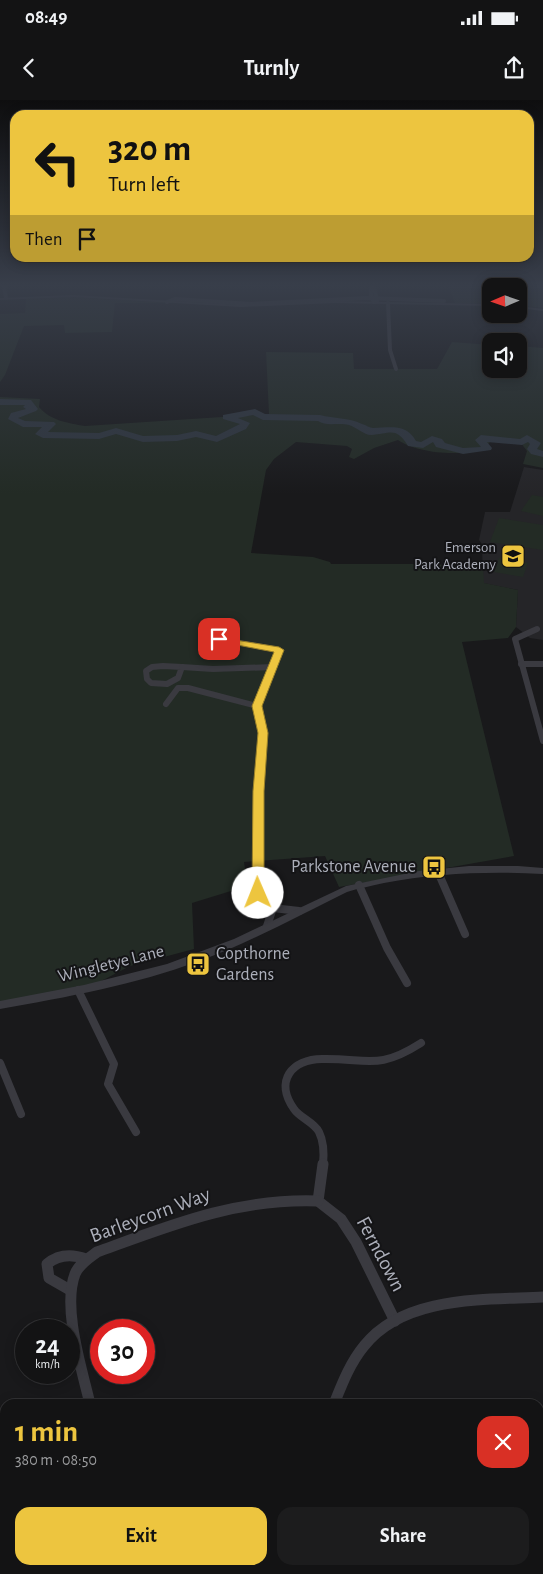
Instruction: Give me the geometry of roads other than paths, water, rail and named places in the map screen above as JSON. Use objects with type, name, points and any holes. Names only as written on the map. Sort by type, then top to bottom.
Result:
[{"type":"street","points":[[392,356],[396,369]]},
{"type":"street","points":[[537,629],[515,639],[521,664],[540,716],[543,741]]},
{"type":"street","points":[[219,639],[277,648],[279,650],[257,706],[263,733],[258,791],[258,893],[272,908],[299,911]]},
{"type":"street","points":[[521,664],[543,664]]},
{"type":"street","points":[[182,668],[181,675],[175,683],[151,683],[147,679],[146,671],[152,667],[273,667]]},
{"type":"street","points":[[166,704],[178,688],[188,688],[257,706]]},
{"type":"street","name":"Wingletye Lane","points":[[0,1005],[78,990],[161,969],[221,949],[346,889],[359,885],[438,872],[473,870],[543,871]]},
{"type":"street","points":[[438,872],[465,934]]},
{"type":"street","points":[[359,885],[375,923],[407,983]]},
{"type":"street","points":[[267,926],[272,908]]},
{"type":"street","points":[[78,990],[114,1064],[108,1084],[136,1132]]},
{"type":"street","points":[[318,1201],[322,1183],[323,1143],[318,1129],[294,1110],[285,1090],[288,1074],[301,1061],[317,1058],[356,1063],[377,1062],[402,1055],[421,1043]]},
{"type":"street","points":[[0,1064],[21,1114]]},
{"type":"street","name":"Barleycorn Way","points":[[70,1290],[76,1272],[86,1259],[97,1252],[219,1210],[289,1198],[318,1201]]},
{"type":"street","name":"Ferndown","points":[[318,1201],[341,1219],[356,1242],[395,1321]]},
{"type":"street","points":[[86,1259],[70,1255],[60,1256],[47,1264],[45,1270],[52,1281],[70,1290],[89,1399]]},
{"type":"street","points":[[336,1399],[344,1380],[368,1340],[395,1321],[425,1308],[543,1297]]},
{"type":"waterway","points":[[0,402],[28,402],[31,405],[28,407],[33,409],[14,415],[13,419],[23,424],[51,424],[40,434],[43,435],[99,436],[116,431],[143,439],[177,438],[196,434],[217,439],[243,427],[245,423],[226,417],[255,412],[263,417],[320,418],[326,422],[343,421],[360,426],[370,432],[388,429],[400,431],[409,438],[412,444],[423,445],[432,439],[439,441],[440,445],[463,451],[487,448],[480,440],[481,438],[522,442],[527,438],[536,443],[532,449],[543,454]]},
{"type":"place","name":"Emerson Park Academy","points":[[513,556]]},
{"type":"place","name":"Parkstone Avenue","points":[[434,867]]},
{"type":"place","name":"Copthorne Gardens","points":[[198,964]]}]
